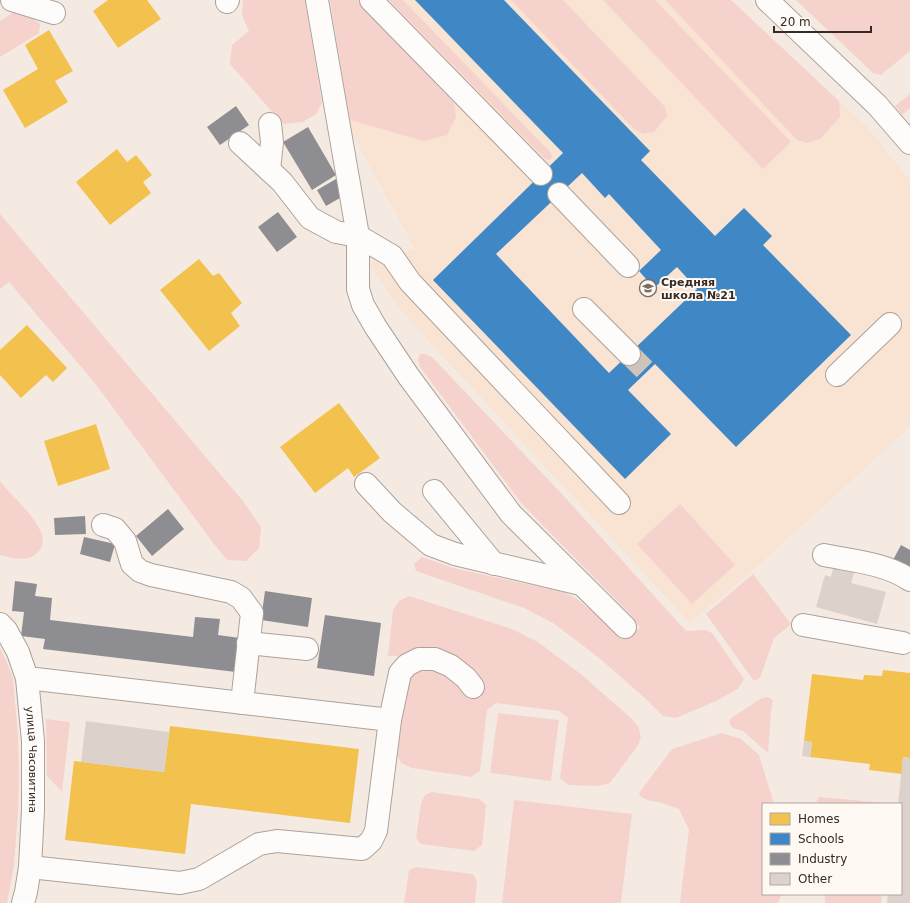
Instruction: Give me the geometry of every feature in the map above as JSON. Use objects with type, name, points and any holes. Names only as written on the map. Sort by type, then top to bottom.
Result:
[{"type":"street","points":[[0,4],[7,0]]},
{"type":"street","points":[[12,0],[54,13]]},
{"type":"street","points":[[317,0],[358,236],[358,289],[363,305],[375,326],[410,377],[511,514],[625,627]]},
{"type":"street","points":[[371,0],[541,174]]},
{"type":"street","points":[[767,0],[877,105],[910,143]]},
{"type":"street","points":[[269,170],[272,142],[270,124]]},
{"type":"street","points":[[240,143],[282,182],[310,218],[336,232],[358,236],[392,256],[410,282],[619,503]]},
{"type":"street","points":[[559,194],[628,266]]},
{"type":"street","points":[[584,309],[629,354]]},
{"type":"street","points":[[837,375],[890,324]]},
{"type":"street","points":[[366,484],[392,512],[431,545],[455,554],[581,584]]},
{"type":"street","points":[[434,491],[494,564]]},
{"type":"street","points":[[103,525],[115,529],[125,541],[132,564],[140,571],[151,575],[231,592],[241,598],[252,612],[242,703]]},
{"type":"street","points":[[824,555],[885,567],[910,580]]},
{"type":"street","name":"улица Часовитина","points":[[0,624],[6,630],[18,652],[27,678],[33,741],[33,810],[30,866],[23,903]]},
{"type":"street","points":[[803,625],[903,643]]},
{"type":"street","points":[[248,643],[307,649]]},
{"type":"street","points":[[30,866],[180,882],[199,879],[259,844],[277,841],[362,849],[371,841],[376,831],[390,720],[400,673],[407,665],[420,659],[435,659],[451,666],[466,678],[473,687]]},
{"type":"street","points":[[27,678],[390,720]]},
{"type":"shaded area","points":[[243,0],[305,0],[322,103],[316,114],[303,122],[283,124],[230,64],[232,45],[249,31],[242,15]]},
{"type":"shaded area","name":"Средняя школа №21","points":[[330,0],[731,0],[867,127],[910,180],[910,426],[752,571],[690,623],[402,312],[368,264],[415,249],[352,133]]},
{"type":"shaded area","points":[[330,0],[357,0],[454,103],[456,117],[447,135],[424,141],[350,120]]},
{"type":"shaded area","points":[[389,0],[403,0],[551,153],[552,157],[549,160],[545,159]]},
{"type":"shaded area","points":[[511,0],[563,0],[665,107],[667,116],[654,132],[643,134],[634,129]]},
{"type":"shaded area","points":[[603,0],[655,0],[791,142],[763,169]]},
{"type":"shaded area","points":[[665,0],[731,0],[839,101],[840,117],[820,139],[807,143],[797,140]]},
{"type":"shaded area","points":[[796,0],[910,0],[910,51],[881,75],[873,73]]},
{"type":"shaded area","points":[[14,12],[32,18],[40,24],[39,33],[0,57],[0,21]]},
{"type":"shaded area","points":[[910,94],[910,108],[902,115],[895,106]]},
{"type":"shaded area","points":[[0,214],[243,501],[261,527],[259,548],[246,561],[227,560],[94,382],[9,282],[0,289]]},
{"type":"shaded area","points":[[420,354],[425,354],[432,357],[560,492],[686,631],[705,630],[712,633],[744,679],[738,689],[716,701],[676,718],[663,716],[645,698],[598,657],[553,623],[524,608],[416,571],[414,564],[422,557],[453,568],[563,592],[577,599],[624,637],[640,628],[630,614],[522,504],[420,367],[418,360]]},
{"type":"shaded area","points":[[0,481],[33,518],[42,534],[41,548],[30,558],[20,559],[0,555]]},
{"type":"shaded area","points":[[680,504],[735,565],[692,604],[637,544]]},
{"type":"shaded area","points":[[753,574],[791,624],[774,638],[760,678],[754,681],[706,614]]},
{"type":"shaded area","points":[[409,596],[512,629],[538,642],[582,675],[631,718],[638,726],[641,737],[638,745],[610,783],[598,786],[568,785],[560,778],[568,718],[559,711],[496,703],[487,710],[480,771],[471,777],[412,768],[401,763],[396,753],[399,721],[408,679],[416,673],[430,670],[445,675],[469,696],[477,697],[484,689],[478,676],[461,660],[438,651],[415,649],[399,656],[388,656],[393,610],[399,601]]},
{"type":"shaded area","points":[[0,648],[13,678],[18,737],[18,812],[14,866],[7,903],[0,903]]},
{"type":"shaded area","points":[[768,697],[773,700],[768,753],[743,731],[733,728],[729,723],[731,718],[762,698]]},
{"type":"shaded area","points":[[498,713],[559,720],[551,781],[490,773]]},
{"type":"shaded area","points":[[46,719],[70,722],[62,792],[47,776]]},
{"type":"shaded area","points":[[722,733],[741,739],[759,755],[774,803],[762,803],[762,895],[782,895],[778,903],[680,903],[689,830],[679,809],[659,802],[650,801],[641,797],[639,793],[672,749]]},
{"type":"shaded area","points":[[432,792],[479,799],[486,805],[482,845],[474,851],[421,844],[416,838],[421,803],[425,795]]},
{"type":"shaded area","points":[[819,797],[886,803],[816,803]]},
{"type":"shaded area","points":[[514,800],[632,814],[621,903],[502,903]]},
{"type":"shaded area","points":[[416,867],[473,874],[477,881],[475,903],[404,903],[409,870]]},
{"type":"shaded area","points":[[825,895],[882,895],[881,903],[825,903]]},
{"type":"building: Homes","points":[[108,0],[147,0],[161,19],[118,48],[93,11]]},
{"type":"building: Homes","points":[[49,30],[73,71],[55,81],[68,102],[25,128],[3,90],[38,69],[25,45]]},
{"type":"building: Homes","points":[[117,149],[127,162],[136,155],[152,175],[143,182],[151,193],[110,225],[76,182]]},
{"type":"building: Homes","points":[[199,259],[213,276],[219,273],[242,303],[231,313],[240,326],[209,351],[160,290]]},
{"type":"building: Homes","points":[[27,325],[67,368],[53,382],[46,375],[21,398],[0,375],[0,350]]},
{"type":"building: Homes","points":[[339,403],[380,458],[354,477],[348,468],[315,493],[280,447]]},
{"type":"building: Homes","points":[[96,424],[110,469],[58,486],[44,441]]},
{"type":"building: Homes","points":[[883,670],[910,673],[910,758],[903,757],[902,774],[869,770],[870,764],[810,757],[812,742],[804,741],[812,674],[863,680],[864,675],[882,676]]},
{"type":"building: Homes","points":[[170,726],[359,749],[350,823],[191,804],[185,854],[65,840],[74,761],[164,772]]},
{"type":"building: Schools","points":[[415,0],[504,0],[650,151],[641,160],[715,236],[744,208],[772,236],[763,245],[851,335],[736,447],[655,364],[628,390],[671,434],[625,479],[433,280],[563,153]],"holes":[[[582,173],[605,198],[609,194],[661,250],[639,271],[654,288],[677,267],[697,289],[609,373],[496,254]]]},
{"type":"building: Industry","points":[[236,106],[249,125],[220,145],[207,127]]},
{"type":"building: Industry","points":[[308,127],[336,175],[312,190],[283,142]]},
{"type":"building: Industry","points":[[336,179],[345,195],[326,206],[317,190]]},
{"type":"building: Industry","points":[[278,212],[297,237],[277,252],[258,227]]},
{"type":"building: Industry","points":[[168,509],[184,529],[152,556],[136,536]]},
{"type":"building: Industry","points":[[85,516],[86,534],[55,535],[54,518]]},
{"type":"building: Industry","points":[[84,537],[115,544],[110,562],[80,554]]},
{"type":"building: Industry","points":[[901,545],[910,550],[910,569],[893,560]]},
{"type":"building: Industry","points":[[15,581],[37,584],[35,596],[52,598],[50,620],[193,637],[195,617],[220,619],[218,635],[240,638],[236,672],[43,649],[45,639],[21,636],[24,612],[12,611]]},
{"type":"building: Industry","points":[[265,591],[312,598],[308,627],[261,620]]},
{"type":"building: Industry","points":[[325,615],[381,623],[374,676],[317,668]]},
{"type":"building: Other","points":[[834,564],[855,570],[851,583],[886,592],[877,624],[816,607],[825,575],[831,577]]},
{"type":"building: Other","points":[[86,721],[169,732],[164,772],[81,762]]},
{"type":"building: Other","points":[[804,741],[812,742],[810,757],[802,756]]},
{"type":"building: Other","points":[[903,757],[910,758],[910,903],[887,903],[888,895],[902,895],[902,803],[898,803]]},
{"type":"tunnel","points":[[629,354],[647,372]]},
{"type":"place","name":"Средняя школа №21","points":[[648,288]]}]
